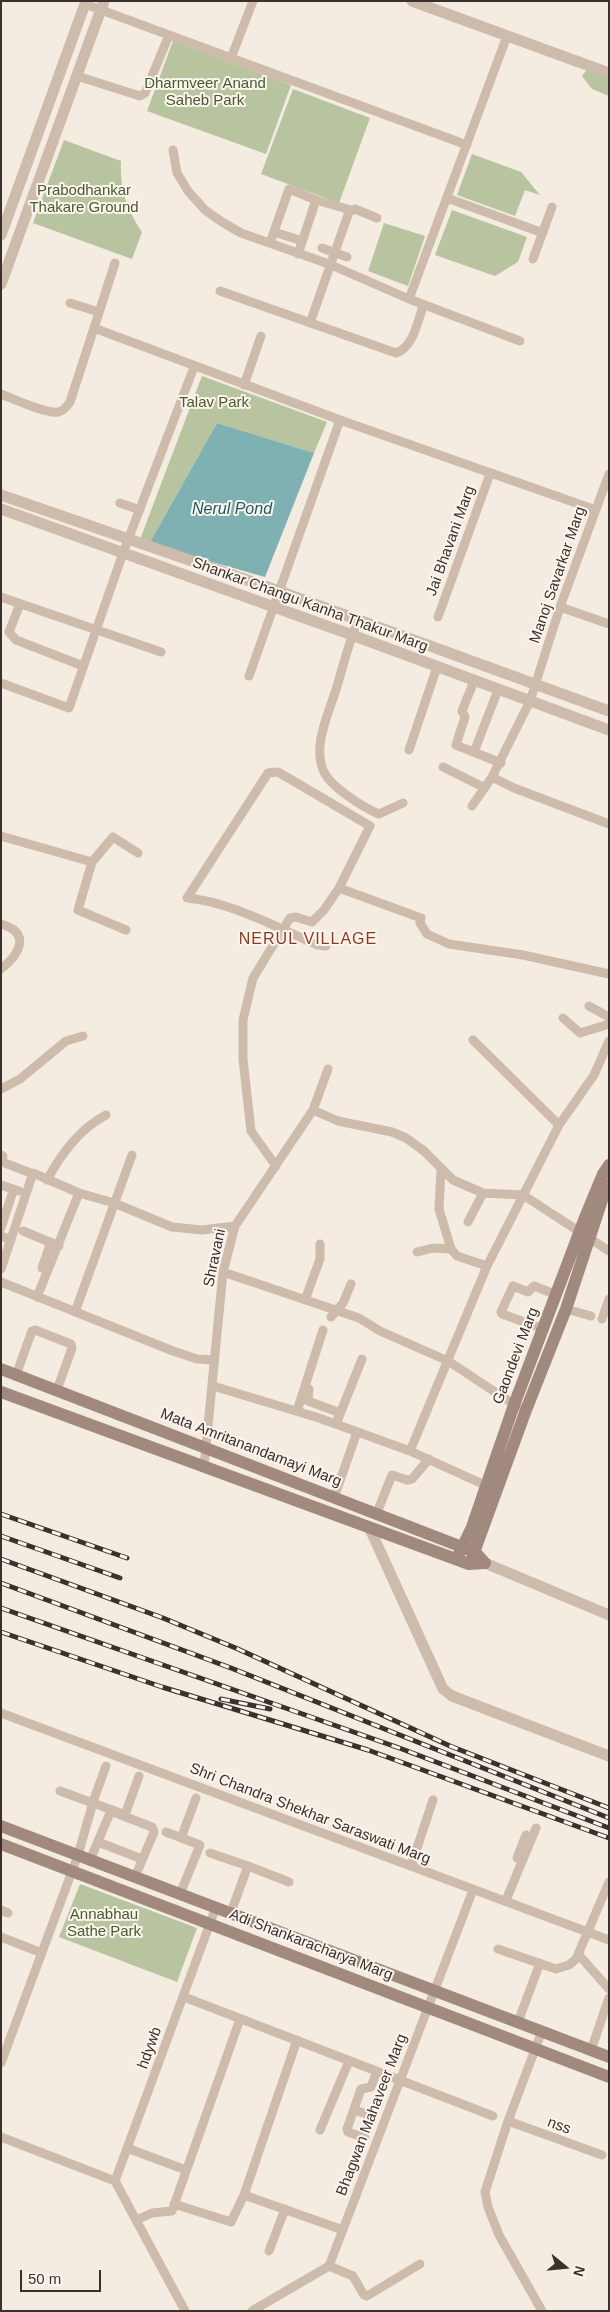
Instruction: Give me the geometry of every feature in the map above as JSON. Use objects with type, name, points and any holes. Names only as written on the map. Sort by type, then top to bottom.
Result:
[{"type":"main road","name":"Gaondevi Marg","points":[[463,1562],[462,1547],[472,1528],[487,1486],[520,1408],[566,1309],[603,1174],[609,1165]]},
{"type":"main road","name":"Gaondevi Marg","points":[[463,1562],[475,1552],[544,1329],[557,1295],[609,1185]]},
{"type":"main road","name":"Mata Amritanandamayi Marg","points":[[1,1369],[475,1552],[485,1563]]},
{"type":"main road","name":"Mata Amritanandamayi Marg","points":[[1,1392],[463,1562],[485,1563]]},
{"type":"main road","name":"Adi Shankaracharya Marg","points":[[1,1826],[609,2057]]},
{"type":"main road","name":"Adi Shankaracharya Marg","points":[[1,1844],[609,2077]]},
{"type":"street","points":[[231,58],[253,1]]},
{"type":"street","points":[[412,1],[609,73]]},
{"type":"street","points":[[1,235],[85,3],[102,6],[169,36],[467,145]]},
{"type":"street","points":[[1,284],[102,6]]},
{"type":"street","points":[[77,76],[140,96],[145,93],[169,36]]},
{"type":"street","points":[[409,299],[507,36]]},
{"type":"street","points":[[173,150],[176,173],[205,210],[241,233],[329,264],[423,306],[520,341]]},
{"type":"street","points":[[270,243],[289,189],[316,200],[377,218]]},
{"type":"street","points":[[448,198],[543,233]]},
{"type":"street","points":[[298,254],[316,200]]},
{"type":"street","points":[[533,259],[552,207]]},
{"type":"street","points":[[310,323],[329,264],[351,210]]},
{"type":"street","points":[[274,232],[302,241]]},
{"type":"street","points":[[322,248],[347,256]]},
{"type":"street","points":[[1,394],[49,410],[58,412],[64,409],[70,402],[115,263]]},
{"type":"street","points":[[220,291],[396,353],[403,351],[408,345],[423,306]]},
{"type":"street","points":[[70,302],[99,312]]},
{"type":"street","points":[[94,328],[194,367],[340,420],[596,510]]},
{"type":"street","points":[[244,385],[261,336]]},
{"type":"street","points":[[1,683],[68,708],[123,553],[194,367]]},
{"type":"street","points":[[249,676],[340,420]]},
{"type":"street","name":"Jai Bhavani Marg","points":[[438,617],[490,474]]},
{"type":"street","name":"Manoj Savarkar Marg","points":[[535,685],[560,607],[608,478]]},
{"type":"street","name":"Shankar Changu Kanha Thakur Marg","points":[[1,495],[279,591],[609,711]]},
{"type":"street","points":[[120,502],[140,510]]},
{"type":"street","name":"Shankar Changu Kanha Thakur Marg","points":[[1,508],[609,730]]},
{"type":"street","points":[[1,597],[162,652]]},
{"type":"street","points":[[20,604],[9,632],[11,636],[16,640],[83,666]]},
{"type":"street","points":[[560,607],[609,624]]},
{"type":"street","points":[[358,620],[325,726],[321,759],[323,772],[328,779],[352,799],[379,814],[403,803]]},
{"type":"street","points":[[409,750],[436,666]]},
{"type":"street","points":[[474,680],[462,711],[465,717],[456,743],[501,763]]},
{"type":"street","points":[[472,806],[501,763],[530,701],[535,685]]},
{"type":"street","points":[[474,752],[498,690]]},
{"type":"street","points":[[443,766],[484,788]]},
{"type":"street","points":[[276,1166],[251,1131],[243,1059],[242,1020],[253,978],[283,930],[290,918],[296,917],[312,922],[324,910],[339,888],[370,826],[278,772],[268,773],[187,898],[200,899],[263,920],[283,930],[318,945],[326,946]]},
{"type":"street","points":[[492,777],[514,788],[609,824]]},
{"type":"street","points":[[1,836],[92,862]]},
{"type":"street","points":[[126,930],[78,910],[92,862],[114,837],[138,853]]},
{"type":"street","points":[[339,888],[421,918],[420,923],[427,934],[448,944],[523,955],[609,974]]},
{"type":"street","points":[[1,924],[14,929],[19,936],[20,946],[11,961],[1,969]]},
{"type":"street","points":[[589,1006],[609,1017]]},
{"type":"street","points":[[563,1018],[575,1031],[580,1033],[609,1024]]},
{"type":"street","points":[[1,1090],[20,1079],[66,1041],[83,1036]]},
{"type":"street","points":[[473,1040],[559,1125]]},
{"type":"street","points":[[410,1451],[488,1266],[559,1125],[594,1075],[609,1041]]},
{"type":"street","name":"Shravani","points":[[204,1467],[205,1433],[212,1386],[223,1272],[235,1226],[313,1110],[328,1069]]},
{"type":"street","points":[[313,1110],[338,1121],[392,1132],[406,1138],[424,1151],[453,1180],[483,1193],[523,1195],[609,1251]]},
{"type":"street","points":[[48,1180],[61,1154],[94,1121],[106,1115]]},
{"type":"street","points":[[75,1312],[132,1155]]},
{"type":"street","points":[[3,1158],[33,1174],[79,1193],[114,1204],[172,1227],[202,1230],[235,1226]]},
{"type":"street","points":[[441,1169],[439,1209],[451,1249],[457,1256],[488,1266]]},
{"type":"street","points":[[1,1269],[33,1174]]},
{"type":"street","points":[[1,1186],[26,1194]]},
{"type":"street","points":[[1,1186],[26,1194]]},
{"type":"street","points":[[1,1228],[14,1191]]},
{"type":"street","points":[[42,1268],[79,1193]]},
{"type":"street","points":[[468,1222],[483,1193]]},
{"type":"street","points":[[22,1231],[55,1244]]},
{"type":"street","points":[[1,1236],[11,1240]]},
{"type":"street","points":[[37,1296],[55,1244]]},
{"type":"street","points":[[306,1300],[320,1259],[320,1244]]},
{"type":"street","points":[[417,1252],[433,1248],[451,1249]]},
{"type":"street","points":[[223,1272],[306,1300],[334,1314],[359,1318],[380,1331],[448,1361],[520,1408]]},
{"type":"street","points":[[1,1282],[197,1359],[214,1360]]},
{"type":"street","points":[[334,1314],[343,1303],[351,1284]]},
{"type":"street","points":[[544,1329],[501,1312],[513,1286],[528,1292],[534,1286],[557,1295]]},
{"type":"street","points":[[602,1319],[609,1299]]},
{"type":"street","points":[[566,1309],[590,1316]]},
{"type":"street","points":[[16,1375],[32,1331],[35,1330],[71,1344],[72,1348],[57,1390]]},
{"type":"street","points":[[298,1411],[304,1398],[308,1378],[323,1330]]},
{"type":"street","points":[[336,1424],[362,1359]]},
{"type":"street","points":[[212,1386],[336,1424],[356,1434],[487,1486]]},
{"type":"street","points":[[304,1398],[335,1412]]},
{"type":"street","points":[[356,1434],[410,1451],[428,1461]]},
{"type":"street","points":[[334,1498],[356,1434]]},
{"type":"street","points":[[376,1515],[392,1475],[408,1480],[412,1479],[428,1461]]},
{"type":"street","points":[[370,1529],[444,1689],[452,1696],[609,1756]]},
{"type":"street","name":"Mata Amritanandamayi Marg","points":[[485,1563],[609,1615]]},
{"type":"street","name":"Shri Chandra Shekhar Saraswati Marg","points":[[1,1713],[609,1940]]},
{"type":"street","points":[[1,2063],[78,1855],[94,1799],[106,1766]]},
{"type":"street","points":[[60,1791],[121,1813],[126,1812],[139,1776]]},
{"type":"street","points":[[181,1838],[196,1798]]},
{"type":"street","points":[[411,1866],[433,1800]]},
{"type":"street","points":[[90,1860],[110,1813],[113,1812],[152,1827],[154,1832],[135,1877]]},
{"type":"street","points":[[504,1900],[536,1828]]},
{"type":"street","points":[[166,1832],[220,1852]]},
{"type":"street","points":[[504,1900],[526,1835]]},
{"type":"street","points":[[98,1842],[142,1859]]},
{"type":"street","points":[[180,1894],[200,1845]]},
{"type":"street","points":[[210,1853],[289,1882]]},
{"type":"street","points":[[231,1912],[248,1866]]},
{"type":"street","points":[[498,1949],[556,1968],[569,1965],[576,1959],[609,1882]]},
{"type":"street","name":"Bhagwan Mahaveer Marg","points":[[328,2266],[473,1890]]},
{"type":"street","name":"hdywb","points":[[115,2181],[216,1907]]},
{"type":"street","points":[[1,1937],[42,1953]]},
{"type":"street","points":[[578,1954],[601,1983],[609,1989]]},
{"type":"street","points":[[518,2022],[540,1963]]},
{"type":"street","points":[[184,1997],[493,2116]]},
{"type":"street","points":[[591,2050],[609,1998]]},
{"type":"street","points":[[136,2220],[152,2213],[172,2211],[240,2019]]},
{"type":"street","points":[[542,2032],[487,2182],[486,2200],[499,2235],[542,2311]]},
{"type":"street","points":[[174,2204],[231,2222],[244,2195],[297,2040]]},
{"type":"street","points":[[320,2130],[349,2061]]},
{"type":"street","points":[[365,2138],[348,2132],[361,2089],[371,2087],[377,2071]]},
{"type":"street","points":[[354,2110],[372,2116]]},
{"type":"street","name":"nss","points":[[508,2121],[602,2155]]},
{"type":"street","points":[[1,2137],[115,2181],[185,2311]]},
{"type":"street","points":[[127,2148],[186,2170]]},
{"type":"street","points":[[244,2195],[343,2230]]},
{"type":"street","points":[[269,2251],[284,2209]]},
{"type":"street","points":[[252,2311],[267,2307],[328,2266],[353,2276],[364,2295],[367,2296],[420,2264]]},
{"type":"green space","name":"Dharmveer Anand Saheb Park","points":[[173,41],[291,85],[266,154],[147,111]]},
{"type":"green space","points":[[588,68],[609,76],[609,96],[592,89],[582,76]]},
{"type":"green space","points":[[293,89],[370,118],[339,203],[261,174]]},
{"type":"green space","name":"Prabodhankar Thakare Ground","points":[[64,140],[121,161],[125,198],[142,232],[132,259],[33,223]]},
{"type":"green space","points":[[472,154],[521,172],[540,195],[525,190],[515,216],[457,195]]},
{"type":"green space","points":[[452,210],[527,237],[518,262],[495,276],[435,255]]},
{"type":"green space","points":[[384,223],[425,236],[408,286],[368,271]]},
{"type":"green space","name":"Talav Park","points":[[202,376],[327,422],[314,453],[217,423],[149,544],[139,542]]},
{"type":"green space","name":"Annabhau Sathe Park","points":[[80,1884],[197,1928],[177,1982],[59,1937]]},
{"type":"water","name":"Nerul Pond","points":[[217,423],[314,453],[265,577],[149,544]]},
{"type":"railway","points":[[1,1514],[127,1558]]},
{"type":"railway","points":[[1,1536],[120,1578]]},
{"type":"railway","points":[[1,1559],[163,1618],[238,1649],[450,1746],[609,1808]]},
{"type":"railway","points":[[1,1583],[231,1668],[609,1818]]},
{"type":"railway","points":[[1,1608],[402,1749],[609,1828]]},
{"type":"railway","points":[[1,1632],[162,1687],[368,1750],[609,1838]]},
{"type":"railway","points":[[221,1699],[270,1709]]},
{"type":"district","name":"NERUL VILLAGE","points":[[308,940]]}]
